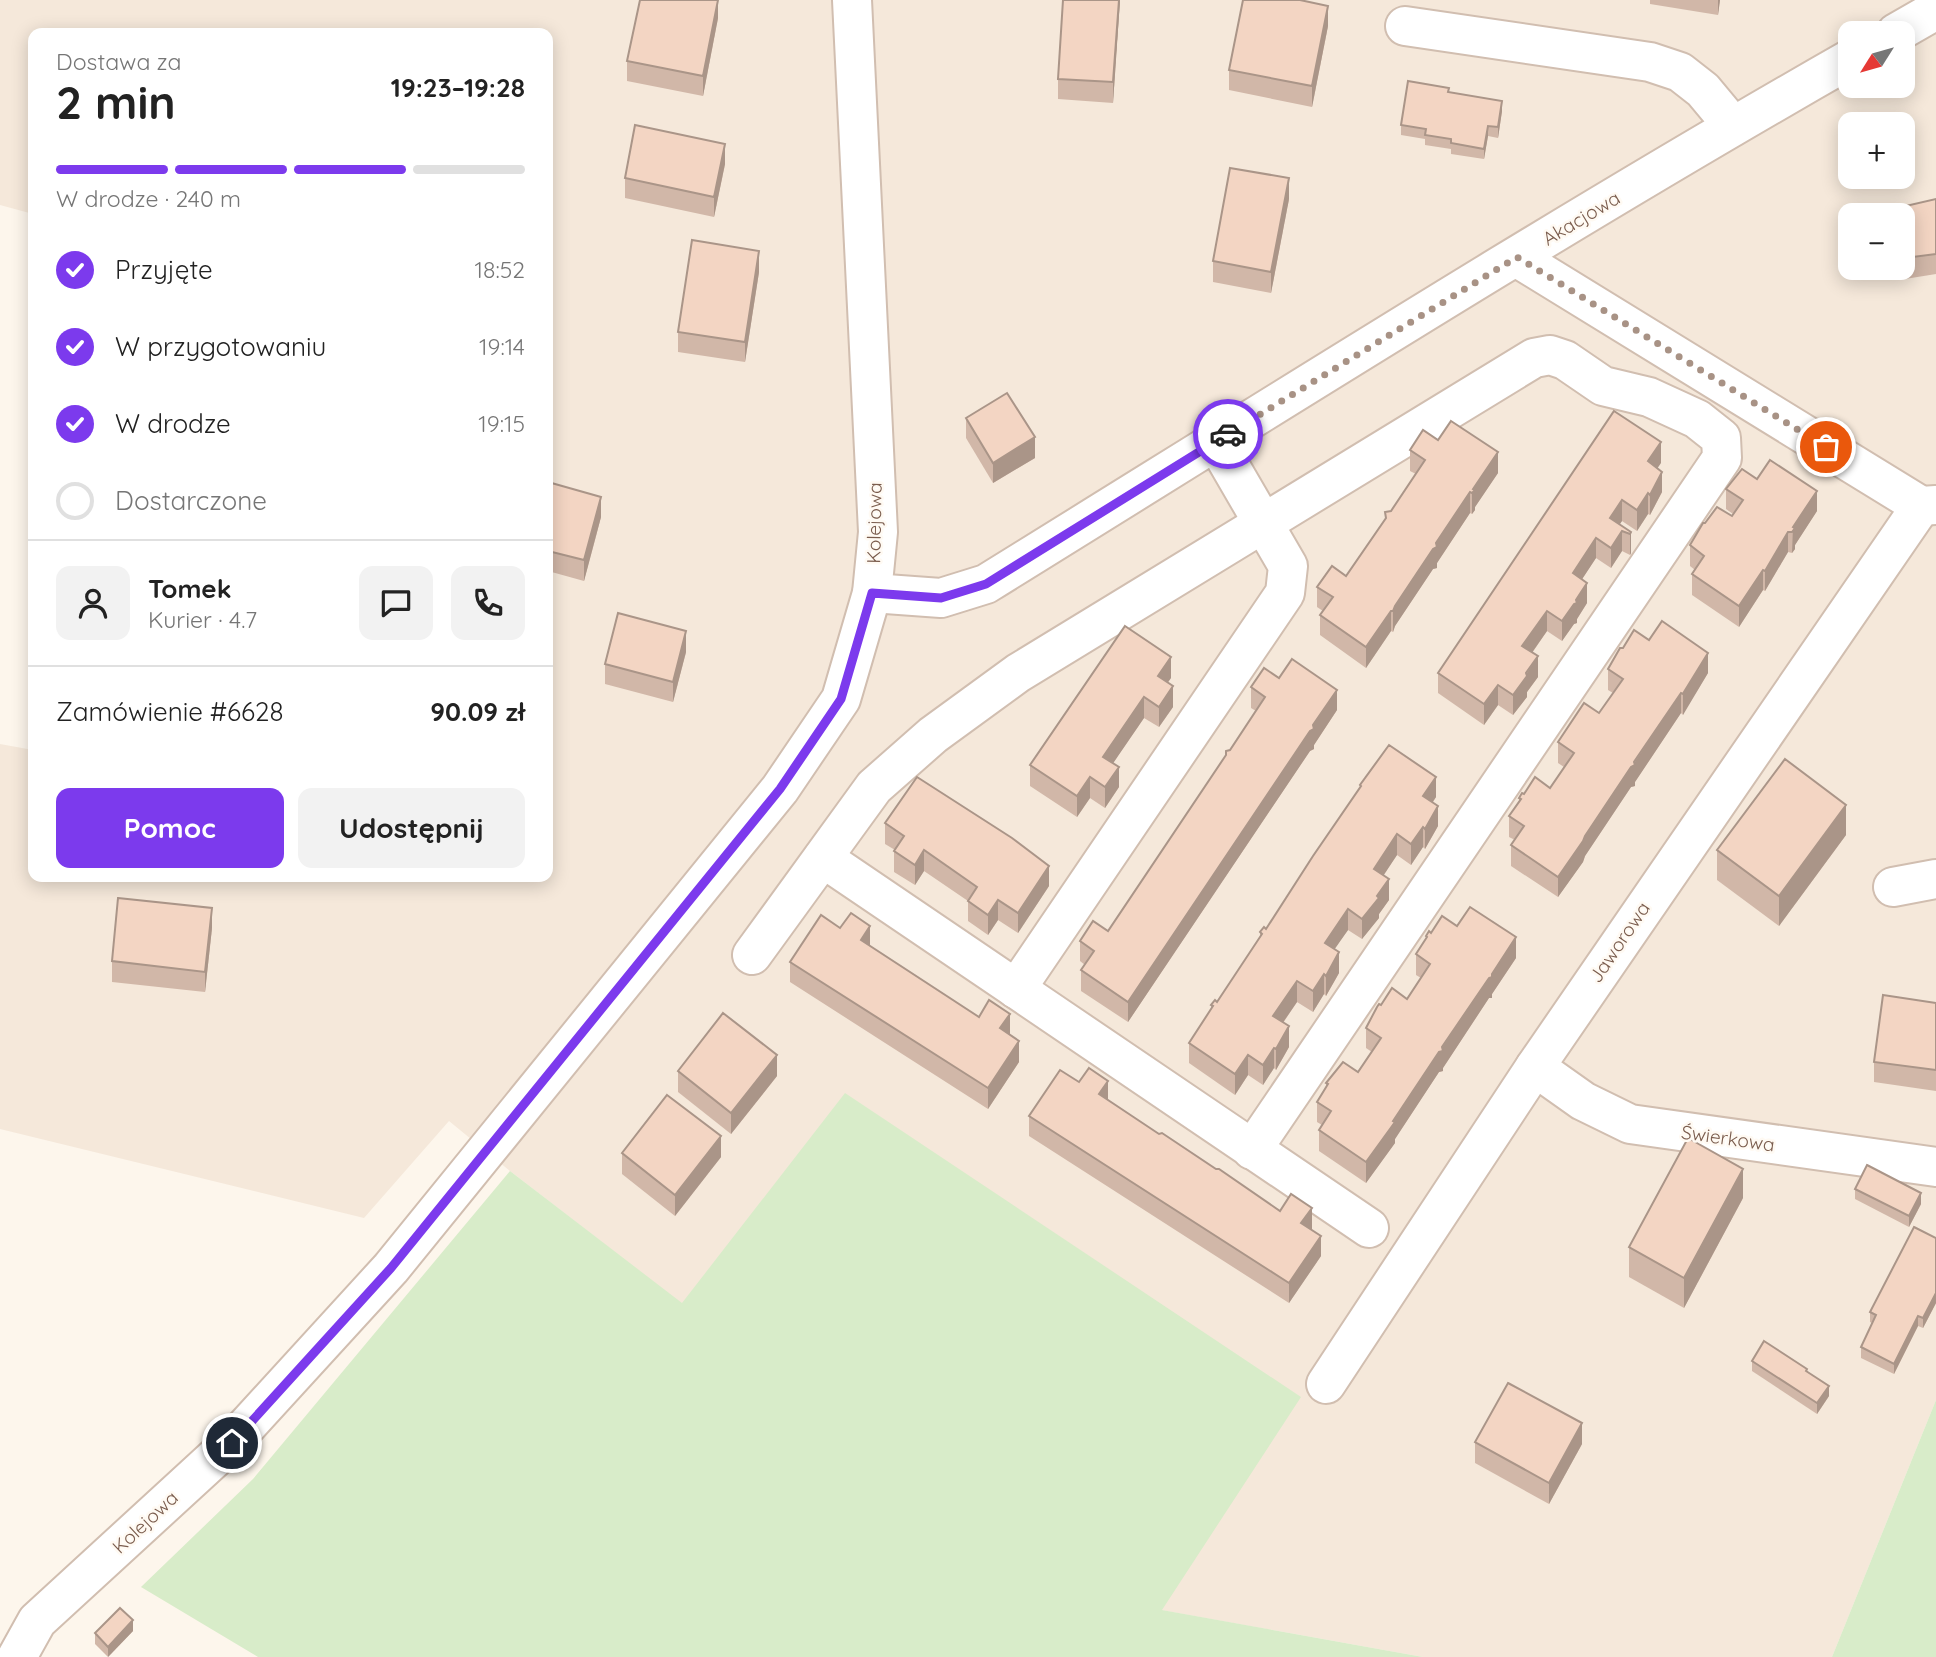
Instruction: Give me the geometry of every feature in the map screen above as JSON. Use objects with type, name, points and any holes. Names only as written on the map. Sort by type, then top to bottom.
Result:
[{"type":"street","name":"Kolejowa","points":[[17,1657],[37,1621],[232,1443],[391,1268],[780,789],[841,699],[872,593],[878,532],[852,0]]},
{"type":"street","points":[[1915,22],[1936,10]]},
{"type":"street","points":[[1405,26],[1650,62],[1680,72],[1703,90],[1733,126]]},
{"type":"street","name":"Akacjowa","points":[[872,593],[941,598],[986,584],[1517,257],[1733,126],[1838,67]]},
{"type":"street","points":[[1517,257],[1928,505]]},
{"type":"street","points":[[752,955],[874,787],[933,735],[1018,673],[1534,358],[1550,355],[1566,360],[1603,386],[1649,397],[1698,419],[1721,438],[1722,458],[1252,1150]]},
{"type":"street","points":[[1016,989],[1285,593],[1288,566],[1216,442]]},
{"type":"street","name":"Jaworowa","points":[[1326,1384],[1535,1067],[1928,505]]},
{"type":"street","points":[[823,858],[1368,1228]]},
{"type":"street","points":[[1893,887],[1936,878]]},
{"type":"street","name":"Świerkowa","points":[[1535,1067],[1583,1101],[1630,1124],[1936,1167]]},
{"type":"shaded area","points":[[0,0],[1936,0],[1936,1400],[1832,1657],[1423,1657],[1161,1610],[682,1304],[449,1121],[364,1218],[0,1129],[0,744],[28,749],[28,882],[553,882],[553,28],[28,28],[28,213],[0,205]]},
{"type":"green space","points":[[845,1093],[1301,1397],[1162,1610],[1423,1657],[258,1657],[141,1587],[253,1479],[510,1171],[682,1303]]},
{"type":"green space","points":[[1936,1400],[1936,1657],[1832,1657]]},
{"type":"building","points":[[640,0],[718,0],[703,76],[627,61]]},
{"type":"building","points":[[1063,0],[1119,0],[1113,82],[1058,79]]},
{"type":"building","points":[[1243,0],[1300,0],[1328,6],[1312,86],[1229,70]]},
{"type":"building","points":[[1408,81],[1449,88],[1448,92],[1502,101],[1498,127],[1488,126],[1484,149],[1451,143],[1451,139],[1425,135],[1426,129],[1401,125]]},
{"type":"building","points":[[635,125],[725,144],[714,197],[625,178]]},
{"type":"building","points":[[1230,168],[1289,178],[1271,272],[1213,261]]},
{"type":"building","points":[[1936,199],[1936,254],[1915,257],[1915,204]]},
{"type":"building","points":[[692,240],[759,251],[745,342],[678,332]]},
{"type":"building","points":[[1007,393],[1035,437],[993,463],[966,418]]},
{"type":"building","points":[[1614,411],[1661,442],[1648,461],[1662,472],[1650,495],[1648,493],[1637,510],[1622,500],[1610,518],[1631,532],[1630,534],[1622,531],[1611,548],[1596,538],[1573,573],[1587,583],[1576,600],[1577,603],[1562,621],[1547,611],[1522,646],[1538,656],[1513,695],[1498,685],[1484,704],[1438,673]]},
{"type":"building","points":[[1451,421],[1498,452],[1473,489],[1475,490],[1470,492],[1436,543],[1437,547],[1433,549],[1366,647],[1320,615],[1333,597],[1317,587],[1332,566],[1346,576],[1386,518],[1385,512],[1391,511],[1425,460],[1410,450],[1423,430],[1438,440]]},
{"type":"building","points":[[1770,460],[1817,491],[1793,527],[1795,528],[1788,532],[1765,571],[1763,570],[1739,606],[1692,574],[1704,556],[1690,545],[1703,523],[1717,507],[1732,516],[1743,500],[1726,489],[1742,469],[1757,479]]},
{"type":"building","points":[[553,483],[601,497],[584,560],[553,552]]},
{"type":"building","points":[[618,613],[686,631],[673,682],[605,664]]},
{"type":"building","points":[[1662,621],[1708,653],[1558,877],[1511,845],[1524,826],[1509,816],[1535,777],[1550,788],[1574,753],[1558,742],[1584,703],[1599,713],[1623,679],[1608,669],[1634,630],[1649,640]]},
{"type":"building","points":[[1125,626],[1171,657],[1158,676],[1173,686],[1159,707],[1144,697],[1103,757],[1119,767],[1105,787],[1090,777],[1077,796],[1030,765]]},
{"type":"building","points":[[1292,659],[1337,690],[1313,725],[1314,729],[1310,731],[1128,1002],[1081,970],[1094,951],[1080,941],[1093,921],[1108,931],[1226,755],[1226,751],[1230,750],[1265,697],[1251,687],[1264,668],[1279,678]]},
{"type":"building","points":[[1389,745],[1436,777],[1423,796],[1438,806],[1425,829],[1423,827],[1411,844],[1397,834],[1374,869],[1389,879],[1377,896],[1379,898],[1362,919],[1348,909],[1325,943],[1339,952],[1326,976],[1324,974],[1313,991],[1297,981],[1273,1016],[1289,1026],[1276,1049],[1274,1048],[1263,1065],[1248,1055],[1235,1074],[1189,1043],[1213,1006],[1211,1005],[1215,1000],[1217,1002],[1262,934],[1260,932],[1264,927],[1266,929]]},
{"type":"building","points":[[1785,759],[1846,805],[1779,896],[1717,850]]},
{"type":"building","points":[[917,777],[1012,838],[1049,866],[1018,913],[998,900],[988,915],[968,901],[977,887],[924,850],[915,865],[894,851],[904,836],[885,823]]},
{"type":"building","points":[[118,898],[212,908],[205,972],[112,961]]},
{"type":"building","points":[[1470,907],[1516,937],[1492,977],[1442,1047],[1443,1051],[1439,1052],[1366,1162],[1319,1130],[1331,1111],[1317,1102],[1328,1084],[1326,1083],[1343,1062],[1358,1072],[1381,1038],[1366,1028],[1377,1007],[1392,988],[1407,999],[1430,964],[1416,954],[1429,931],[1431,933],[1442,916],[1457,926]]},
{"type":"building","points":[[851,913],[870,926],[861,940],[979,1017],[989,1000],[1010,1014],[1000,1028],[1019,1041],[988,1088],[790,962],[821,915],[840,928]]},
{"type":"building","points":[[1883,995],[1936,1003],[1936,1070],[1874,1062]]},
{"type":"building","points":[[723,1013],[777,1055],[731,1113],[678,1071]]},
{"type":"building","points":[[1089,1068],[1108,1081],[1099,1094],[1159,1134],[1162,1133],[1219,1169],[1280,1211],[1291,1194],[1312,1208],[1301,1223],[1321,1236],[1289,1283],[1029,1116],[1060,1070],[1079,1082]]},
{"type":"building","points":[[667,1095],[721,1136],[675,1195],[622,1153]]},
{"type":"building","points":[[1688,1138],[1743,1169],[1684,1278],[1629,1247]]},
{"type":"building","points":[[1867,1165],[1921,1193],[1909,1216],[1855,1189]]},
{"type":"building","points":[[1914,1227],[1936,1238],[1936,1293],[1923,1318],[1918,1316],[1894,1364],[1861,1347],[1876,1315],[1870,1312]]},
{"type":"building","points":[[1764,1341],[1829,1386],[1817,1403],[1752,1361]]},
{"type":"building","points":[[1508,1383],[1582,1423],[1549,1483],[1475,1442]]},
{"type":"building","points":[[120,1608],[133,1620],[108,1647],[95,1633]]},
{"type":"way so far","points":[[1228,434],[1517,257],[1826,447]]},
{"type":"route","points":[[232,1443],[391,1268],[780,789],[841,699],[872,593],[941,598],[986,584],[1228,434]]}]
